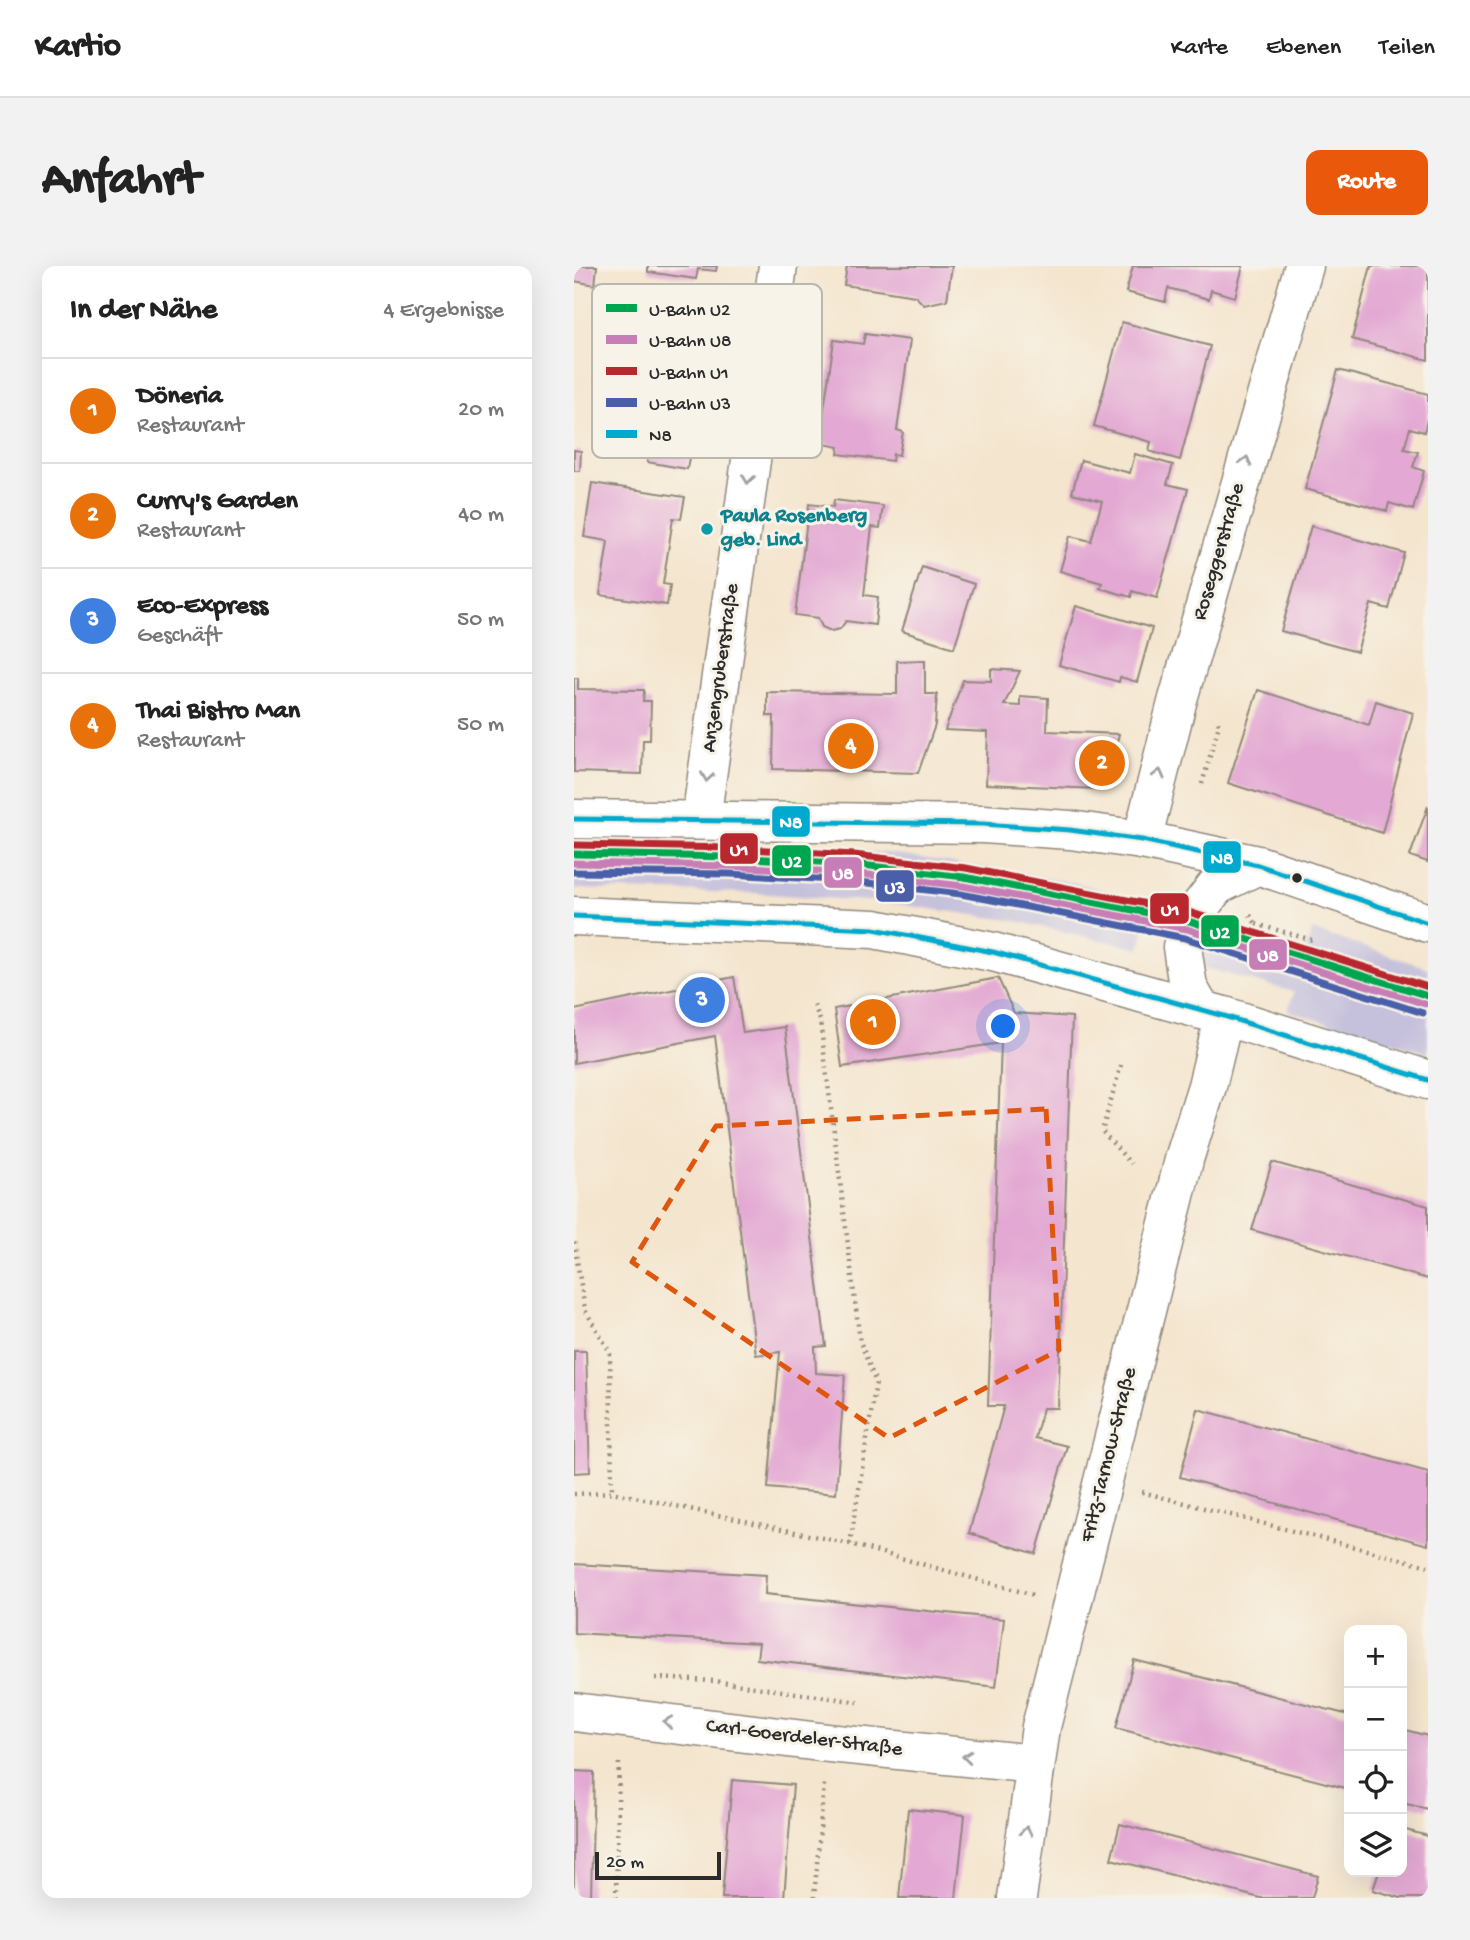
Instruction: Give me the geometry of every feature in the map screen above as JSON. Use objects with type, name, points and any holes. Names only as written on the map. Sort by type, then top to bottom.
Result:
[{"type":"street","name":"Anzengruberstraße","points":[[775,284],[778,266]]},
{"type":"street","name":"Roseggerstraße","points":[[1142,840],[1178,699],[1304,266]]},
{"type":"street","name":"Anzengruberstraße","points":[[701,820],[751,458]]},
{"type":"street","points":[[574,819],[983,824],[1070,830],[1142,840],[1258,865],[1428,923]]},
{"type":"street","points":[[1212,1013],[1188,987],[1182,947],[1189,921],[1216,886],[1258,865]]},
{"type":"street","points":[[574,916],[874,929],[993,952],[1212,1013],[1428,1080]]},
{"type":"street","name":"Fritz-Tarnow-Straße","points":[[1017,1898],[1041,1727],[1185,1156],[1207,1086],[1212,1013]]},
{"type":"street","name":"Carl-Goerdeler-Straße","points":[[574,1712],[828,1743],[1035,1764]]},
{"type":"path","points":[[1200,792],[1219,726]]},
{"type":"path","points":[[1244,906],[1256,923],[1312,940],[1309,947],[1428,984]]},
{"type":"path","points":[[1253,932],[1256,923]]},
{"type":"path","points":[[814,1005],[820,1020],[860,1341],[876,1383],[850,1544]]},
{"type":"path","points":[[1121,1065],[1102,1131],[1131,1164]]},
{"type":"path","points":[[574,1242],[585,1310],[610,1352],[612,1492]]},
{"type":"path","points":[[1103,1482],[1428,1566]]},
{"type":"path","points":[[574,1493],[612,1492],[850,1544],[1044,1598]]},
{"type":"path","points":[[616,1898],[619,1716]]},
{"type":"path","points":[[814,1898],[828,1743]]},
{"type":"highlighted area","points":[[1046,1109],[1059,1350],[889,1438],[632,1262],[716,1126]]},
{"type":"shaded area","points":[[574,843],[753,846],[890,853],[1077,883],[1157,904],[1148,913],[1140,949],[1016,921],[882,902],[755,893],[574,889]]},
{"type":"shaded area","points":[[1213,919],[1305,950],[1312,930],[1428,968],[1428,1053],[1288,1011],[1294,992],[1201,967],[1200,952],[1207,927]]},
{"type":"building","points":[[574,266],[597,266],[595,284],[574,281]]},
{"type":"building","points":[[648,266],[717,266],[716,271],[698,269],[696,279],[648,272]]},
{"type":"building","points":[[847,266],[952,266],[947,300],[924,305],[915,296],[844,285]]},
{"type":"building","points":[[1133,266],[1243,266],[1235,297],[1211,290],[1209,299],[1168,288],[1165,302],[1126,292]]},
{"type":"building","points":[[1371,266],[1428,266],[1428,360],[1352,339]]},
{"type":"building","points":[[1122,322],[1210,346],[1180,460],[1149,451],[1151,442],[1094,426]]},
{"type":"building","points":[[865,334],[910,340],[897,430],[903,432],[899,455],[893,454],[892,461],[838,454],[839,447],[822,444],[822,422],[834,340],[863,344]]},
{"type":"building","points":[[1338,370],[1428,394],[1428,416],[1424,432],[1410,428],[1404,449],[1418,452],[1413,467],[1424,471],[1413,510],[1389,503],[1387,511],[1305,489]]},
{"type":"building","points":[[574,450],[581,451],[580,471],[574,471]]},
{"type":"building","points":[[1135,454],[1173,465],[1167,484],[1188,489],[1157,598],[1132,591],[1131,597],[1100,588],[1102,583],[1060,571],[1070,536],[1091,541],[1102,501],[1072,493],[1081,460],[1130,473]]},
{"type":"building","points":[[648,458],[689,458],[687,469],[647,462]]},
{"type":"building","points":[[592,483],[685,497],[681,519],[673,518],[663,584],[670,585],[667,605],[600,595],[608,541],[584,537]]},
{"type":"building","points":[[834,500],[883,506],[880,528],[872,527],[864,595],[878,597],[875,625],[846,621],[840,629],[831,631],[822,627],[818,618],[795,615],[809,504],[833,507]]},
{"type":"building","points":[[1311,526],[1404,553],[1389,609],[1371,604],[1357,652],[1281,631]]},
{"type":"building","points":[[922,567],[974,584],[954,648],[902,631]]},
{"type":"building","points":[[1076,606],[1152,628],[1137,682],[1120,677],[1119,682],[1059,665]]},
{"type":"building","points":[[925,660],[925,694],[937,694],[935,725],[918,773],[773,769],[774,716],[767,716],[767,692],[897,694],[897,661]]},
{"type":"building","points":[[991,669],[1020,671],[1004,705],[1020,706],[1020,696],[1048,698],[1047,731],[1119,734],[1108,781],[1097,789],[986,784],[988,732],[945,730],[963,680],[991,681]]},
{"type":"building","points":[[574,678],[578,678],[578,689],[644,690],[643,701],[651,701],[650,740],[643,740],[642,774],[574,772]]},
{"type":"building","points":[[1258,690],[1369,725],[1376,701],[1413,713],[1382,833],[1228,783]]},
{"type":"building","points":[[1428,806],[1428,862],[1410,856]]},
{"type":"building","points":[[734,977],[743,1033],[785,1027],[826,1346],[815,1347],[816,1373],[845,1375],[836,1494],[768,1488],[780,1352],[756,1355],[715,1036],[574,1063],[574,1010]]},
{"type":"building","points":[[998,978],[1014,1013],[1072,1017],[1058,1408],[1043,1408],[1035,1438],[1067,1446],[1036,1554],[969,1533],[1004,1406],[988,1406],[1001,1043],[842,1067],[834,1009]]},
{"type":"building","points":[[1272,1162],[1428,1206],[1428,1279],[1252,1230]]},
{"type":"building","points":[[574,1351],[586,1351],[590,1472],[574,1473]]},
{"type":"building","points":[[1198,1409],[1428,1472],[1428,1545],[1180,1477]]},
{"type":"building","points":[[574,1564],[766,1575],[765,1594],[1004,1619],[996,1687],[757,1659],[759,1643],[574,1633]]},
{"type":"building","points":[[1134,1660],[1344,1714],[1344,1788],[1116,1728]]},
{"type":"building","points":[[1407,1730],[1428,1736],[1428,1809],[1407,1804]]},
{"type":"building","points":[[574,1771],[594,1772],[591,1898],[574,1898]]},
{"type":"building","points":[[732,1780],[793,1785],[784,1898],[722,1898]]},
{"type":"building","points":[[908,1809],[965,1815],[956,1898],[899,1898]]},
{"type":"building","points":[[1120,1824],[1318,1876],[1312,1898],[1260,1898],[1111,1859]]},
{"type":"building","points":[[1407,1830],[1428,1836],[1428,1898],[1401,1898],[1373,1890],[1377,1877],[1407,1877]]},
{"type":"metro line","name":"U1","points":[[574,845],[731,848],[854,855],[966,868],[1192,913],[1428,987]]},
{"type":"metro line","name":"U2","points":[[574,854],[731,857],[853,864],[964,877],[1189,921],[1428,996]]},
{"type":"metro line","name":"U8","points":[[574,863],[731,866],[852,873],[963,886],[1187,929],[1425,1004]]},
{"type":"metro line","name":"U3","points":[[574,872],[730,874],[851,881],[961,894],[1185,938],[1423,1013]]},
{"type":"transit line","name":"N8","points":[[574,819],[983,824],[1070,830],[1142,840],[1258,865],[1428,923]]},
{"type":"transit line","name":"N8","points":[[574,916],[874,929],[993,952],[1224,1016],[1428,1080]]},
{"type":"place","name":"Paula Rosenberg geb. Lind","points":[[707,529]]},
{"type":"place","name":"Thai Bistro Man","points":[[851,746]]},
{"type":"place","name":"Curry's Garden","points":[[1102,763]]},
{"type":"place","name":"Eco-Express","points":[[702,1000]]},
{"type":"place","name":"Döneria","points":[[873,1022]]}]
